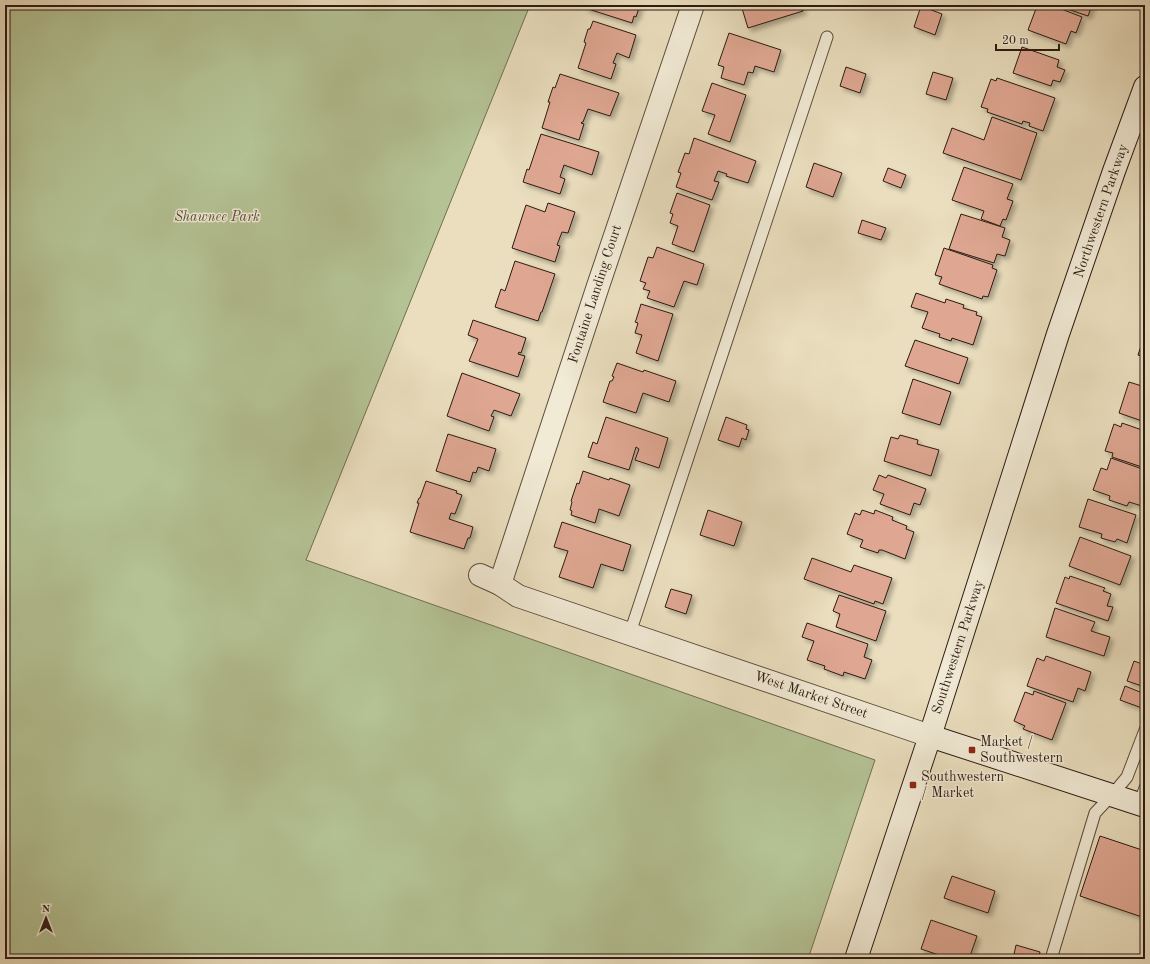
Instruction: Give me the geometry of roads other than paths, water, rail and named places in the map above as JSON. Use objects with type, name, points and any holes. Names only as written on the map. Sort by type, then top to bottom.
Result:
[{"type":"street","name":"Fontaine Landing Court","points":[[500,584],[598,286],[693,5]]},
{"type":"street","name":"Northwestern Parkway","points":[[1058,334],[1114,171],[1145,87]]},
{"type":"street","name":"Southwestern Parkway","points":[[856,959],[930,736],[1058,334]]},
{"type":"street","name":"West Market Street","points":[[480,575],[500,584],[518,596],[930,736],[1112,795],[1143,800]]},
{"type":"lane","points":[[630,633],[827,37]]},
{"type":"lane","points":[[1051,959],[1095,813],[1127,777],[1145,730]]},
{"type":"place","name":"Market / Southwestern","points":[[972,750]]},
{"type":"place","name":"Southwestern / Market","points":[[913,785]]},
{"type":"park label","name":"Shawnee Park","points":[[217,217]]}]
